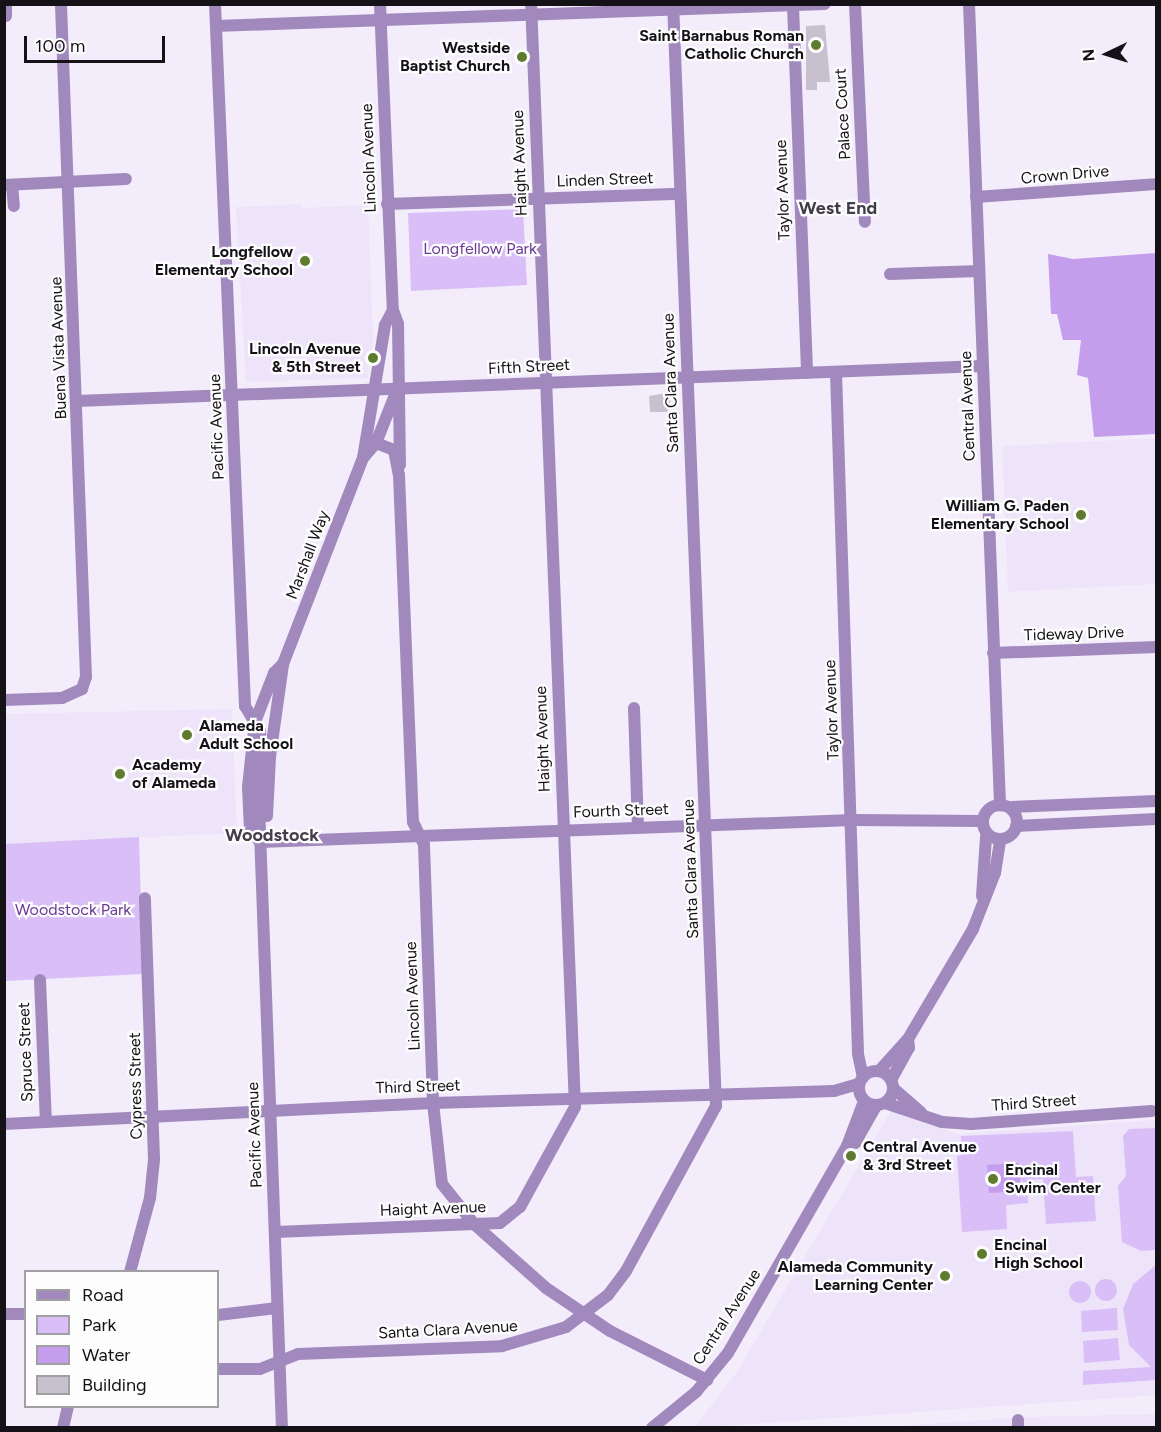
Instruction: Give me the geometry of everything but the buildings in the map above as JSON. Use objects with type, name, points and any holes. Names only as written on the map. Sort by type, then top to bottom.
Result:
[{"type":"street","name":"Buena Vista Avenue","points":[[4,700],[62,698],[82,689],[87,665],[61,4]]},
{"type":"street","name":"Pacific Avenue","points":[[215,4],[245,706],[255,722],[261,743],[260,842],[282,1428]]},
{"type":"street","name":"Lincoln Avenue","points":[[380,4],[387,204],[393,310],[398,324],[397,390],[402,452],[399,475]]},
{"type":"street","name":"Haight Avenue","points":[[275,1232],[500,1223],[520,1207],[575,1098],[531,4]]},
{"type":"street","points":[[216,26],[531,18],[673,9],[825,4]]},
{"type":"street","name":"Palace Court","points":[[855,4],[865,222]]},
{"type":"street","name":"Central Avenue","points":[[969,4],[993,654],[1006,806],[1016,826]]},
{"type":"street","name":"Taylor Avenue","points":[[793,6],[807,373]]},
{"type":"street","name":"Santa Clara Avenue","points":[[219,1369],[260,1369],[298,1354],[523,1344],[585,1315],[626,1271],[711,1120],[717,1093],[673,9]]},
{"type":"street","points":[[14,206],[8,185],[126,179]]},
{"type":"street","name":"Crown Drive","points":[[976,197],[1156,184]]},
{"type":"street","name":"Linden Street","points":[[387,204],[680,194]]},
{"type":"street","points":[[890,274],[979,271]]},
{"type":"street","name":"Lincoln Avenue","points":[[377,391],[385,339],[393,310]]},
{"type":"street","points":[[385,339],[397,390]]},
{"type":"street","name":"Fifth Street","points":[[78,401],[982,366]]},
{"type":"street","name":"Taylor Avenue","points":[[836,372],[861,1047],[867,1084]]},
{"type":"street","name":"Marshall Way","points":[[273,729],[283,664],[363,458],[375,443],[397,390]]},
{"type":"street","name":"Marshall Way","points":[[363,458],[363,439],[377,391]]},
{"type":"street","name":"Lincoln Avenue","points":[[375,443],[394,450],[399,475],[413,822],[424,845],[433,1103],[442,1184],[474,1224],[585,1315],[707,1380]]},
{"type":"street","name":"Tideway Drive","points":[[993,654],[1156,647]]},
{"type":"street","name":"Marshall Way","points":[[255,722],[274,673],[283,664]]},
{"type":"street","points":[[634,708],[638,827]]},
{"type":"street","name":"Pacific Avenue","points":[[260,842],[268,832],[273,729]]},
{"type":"street","points":[[983,821],[1006,806],[1156,801]]},
{"type":"street","points":[[986,837],[1000,840],[1016,826],[1156,819]]},
{"type":"street","name":"Fourth Street","points":[[260,842],[706,824],[853,820],[983,821]]},
{"type":"street","name":"Central Avenue","points":[[980,908],[986,837],[983,821]]},
{"type":"street","name":"Central Avenue","points":[[652,1428],[707,1380],[753,1312],[847,1146],[867,1084],[908,1039],[973,929],[996,873],[1000,840]]},
{"type":"street","name":"Cypress Street","points":[[131,1270],[150,1198],[154,1119],[145,898]]},
{"type":"street","name":"Spruce Street","points":[[40,980],[46,1122]]},
{"type":"street","name":"Central Avenue","points":[[847,1146],[855,1143],[892,1084],[909,1048],[908,1039]]},
{"type":"street","name":"Third Street","points":[[867,1084],[880,1104],[921,1112],[942,1122],[971,1124],[1152,1111]]},
{"type":"street","name":"Third Street","points":[[4,1124],[154,1119],[433,1103],[834,1091],[867,1084],[892,1084],[921,1112]]},
{"type":"street","points":[[219,1315],[276,1308]]},
{"type":"street","points":[[4,1314],[24,1314]]},
{"type":"street","points":[[63,1428],[68,1408]]},
{"type":"shaded area","name":"Longfellow Elementary School","points":[[301,204],[302,208],[368,205],[373,338],[368,378],[246,382],[236,207]]},
{"type":"shaded area","name":"William G. Paden Elementary School","points":[[1156,438],[1156,584],[1008,592],[1002,446]]},
{"type":"shaded area","name":"Academy of Alameda","points":[[232,709],[237,833],[5,844],[5,714]]},
{"type":"shaded area","name":"Encinal High School","points":[[892,1109],[958,1134],[1156,1120],[1156,1395],[694,1428],[736,1373]]},
{"type":"shaded area","points":[[1156,1414],[1156,1428],[872,1428],[1026,1417]]},
{"type":"green space","name":"Longfellow Park","points":[[523,209],[527,285],[411,291],[408,213]]},
{"type":"green space","name":"Woodstock Park","points":[[139,837],[143,974],[5,981],[5,844]]},
{"type":"green space","points":[[1156,1128],[1156,1250],[1141,1251],[1122,1242],[1118,1186],[1126,1176],[1123,1136],[1129,1129]]},
{"type":"green space","points":[[1073,1131],[1076,1177],[1093,1176],[1096,1221],[1046,1224],[1043,1179],[1027,1180],[1028,1203],[1006,1205],[1007,1229],[962,1232],[957,1156],[962,1155],[961,1136]]},
{"type":"green space","points":[[1156,1265],[1156,1380],[1083,1385],[1083,1371],[1151,1367],[1129,1345],[1123,1309],[1133,1284]]},
{"type":"green space","points":[[1106,1279],[1114,1282],[1117,1290],[1114,1298],[1106,1301],[1098,1298],[1095,1290],[1098,1282]]},
{"type":"green space","points":[[1080,1281],[1088,1284],[1091,1292],[1088,1300],[1080,1303],[1072,1300],[1069,1292],[1072,1284]]},
{"type":"green space","points":[[1117,1308],[1118,1330],[1082,1332],[1081,1311]]},
{"type":"green space","points":[[1118,1338],[1120,1360],[1084,1363],[1083,1341]]},
{"type":"water","points":[[1156,253],[1156,434],[1094,437],[1088,378],[1077,375],[1081,340],[1063,340],[1057,314],[1051,314],[1048,254],[1073,259]]},
{"type":"water","name":"Encinal Swim Center","points":[[1019,1163],[1021,1191],[989,1193],[987,1165]]},
{"type":"place","name":"Saint Barnabus Roman Catholic Church","points":[[816,45]]},
{"type":"place","name":"Westside Baptist Church","points":[[522,57]]},
{"type":"place","name":"Longfellow Elementary School","points":[[305,261]]},
{"type":"place","name":"Lincoln Avenue & 5th Street","points":[[373,358]]},
{"type":"place","name":"William G. Paden Elementary School","points":[[1081,515]]},
{"type":"place","name":"Alameda Adult School","points":[[187,735]]},
{"type":"place","name":"Academy of Alameda","points":[[120,774]]},
{"type":"place","name":"Central Avenue & 3rd Street","points":[[851,1156]]},
{"type":"place","name":"Encinal Swim Center","points":[[993,1179]]},
{"type":"place","name":"Encinal High School","points":[[982,1254]]},
{"type":"place","name":"Alameda Community Learning Center","points":[[945,1276]]},
{"type":"district","name":"West End","points":[[838,208]]},
{"type":"district","name":"Woodstock","points":[[272,835]]}]
